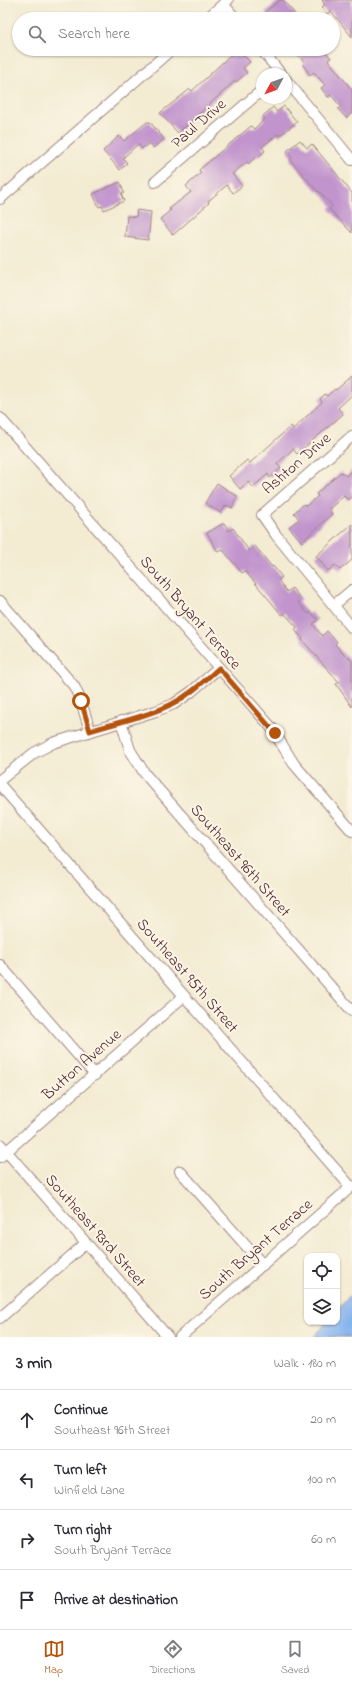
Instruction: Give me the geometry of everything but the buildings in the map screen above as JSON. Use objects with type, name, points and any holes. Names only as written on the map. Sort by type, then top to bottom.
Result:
[{"type":"street","points":[[214,12],[226,2],[232,12]]},
{"type":"street","points":[[0,199],[164,56]]},
{"type":"street","points":[[267,56],[276,68]]},
{"type":"street","points":[[292,87],[352,160]]},
{"type":"street","name":"Paul Drive","points":[[155,182],[256,95]]},
{"type":"street","name":"South Bryant Terrace","points":[[0,418],[271,727],[297,769],[352,831]]},
{"type":"street","name":"Ashton Drive","points":[[334,606],[276,535],[262,515],[352,436]]},
{"type":"street","points":[[352,590],[334,606],[352,628]]},
{"type":"street","points":[[0,601],[74,686],[81,701],[90,731]]},
{"type":"street","points":[[0,780],[38,750],[53,743],[174,704],[191,692],[219,668]]},
{"type":"street","name":"Southeast 96th Street","points":[[120,721],[130,750],[145,774],[352,1011]]},
{"type":"street","name":"Southeast 95th Street","points":[[0,785],[352,1187]]},
{"type":"street","points":[[0,965],[96,1074]]},
{"type":"street","name":"Button Avenue","points":[[2,1151],[96,1074],[184,996]]},
{"type":"street","name":"Southeast 93rd Street","points":[[2,1151],[86,1243],[168,1337]]},
{"type":"street","points":[[180,1171],[263,1265]]},
{"type":"street","name":"South Bryant Terrace","points":[[180,1337],[352,1187]]},
{"type":"street","points":[[0,1318],[86,1243]]},
{"type":"water","points":[[352,1293],[352,1337],[314,1337],[324,1325],[340,1325],[340,1307]]},
{"type":"route","points":[[81,701],[90,731],[174,704],[191,692],[219,668],[275,733]]}]
